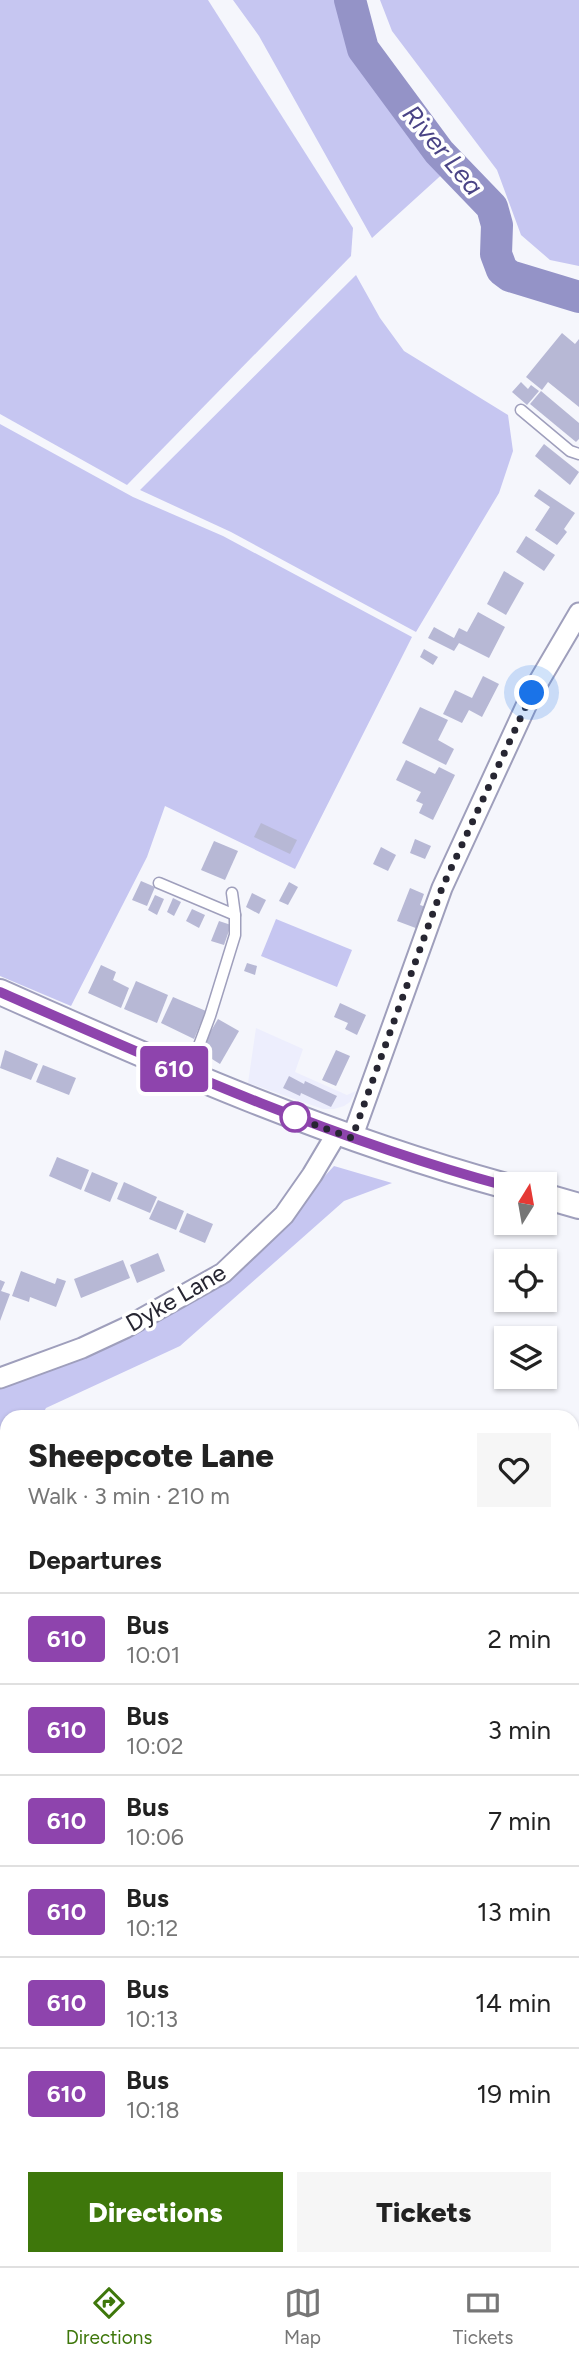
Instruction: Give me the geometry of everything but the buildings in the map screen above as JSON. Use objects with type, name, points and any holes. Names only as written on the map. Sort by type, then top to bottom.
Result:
[{"type":"street","name":"Dyke Lane","points":[[0,1378],[82,1348],[223,1273],[284,1215],[345,1135],[442,888],[532,693],[579,613]]},
{"type":"street","points":[[0,992],[188,1075],[345,1135],[494,1182]]},
{"type":"street","points":[[557,1200],[579,1206]]},
{"type":"lane","points":[[521,410],[570,452],[579,454]]},
{"type":"lane","points":[[159,883],[235,915]]},
{"type":"lane","points":[[188,1075],[210,1016],[235,934],[232,893]]},
{"type":"shaded area","points":[[0,0],[208,0],[353,228],[351,256],[127,485],[0,414]]},
{"type":"shaded area","points":[[233,0],[340,0],[352,40],[448,169],[372,238],[259,36]]},
{"type":"shaded area","points":[[380,0],[579,0],[579,266],[550,260],[521,235],[497,170],[392,31]]},
{"type":"shaded area","points":[[356,275],[380,318],[404,351],[508,415],[513,451],[499,493],[416,632],[231,532],[140,490]]},
{"type":"shaded area","points":[[0,424],[133,497],[223,536],[412,637],[295,869],[165,806],[147,857],[71,1006],[0,976]]},
{"type":"shaded area","points":[[276,919],[352,950],[337,987],[261,956]]},
{"type":"shaded area","points":[[256,1028],[303,1049],[295,1072],[347,1095],[356,1091],[350,1102],[334,1109],[323,1109],[248,1083]]},
{"type":"shaded area","points":[[334,1166],[392,1183],[344,1201],[180,1346],[45,1410],[0,1410],[0,1381],[230,1272],[291,1213]]},
{"type":"waterway","name":"River Lea","points":[[350,0],[363,49],[439,152],[492,207],[497,225],[496,254],[502,270],[510,276],[579,297]]},
{"type":"bus line","name":"610","points":[[0,992],[260,1105],[352,1138],[494,1183]]},
{"type":"route","points":[[295,1117],[287,1115],[352,1138],[442,888],[532,693]]}]
